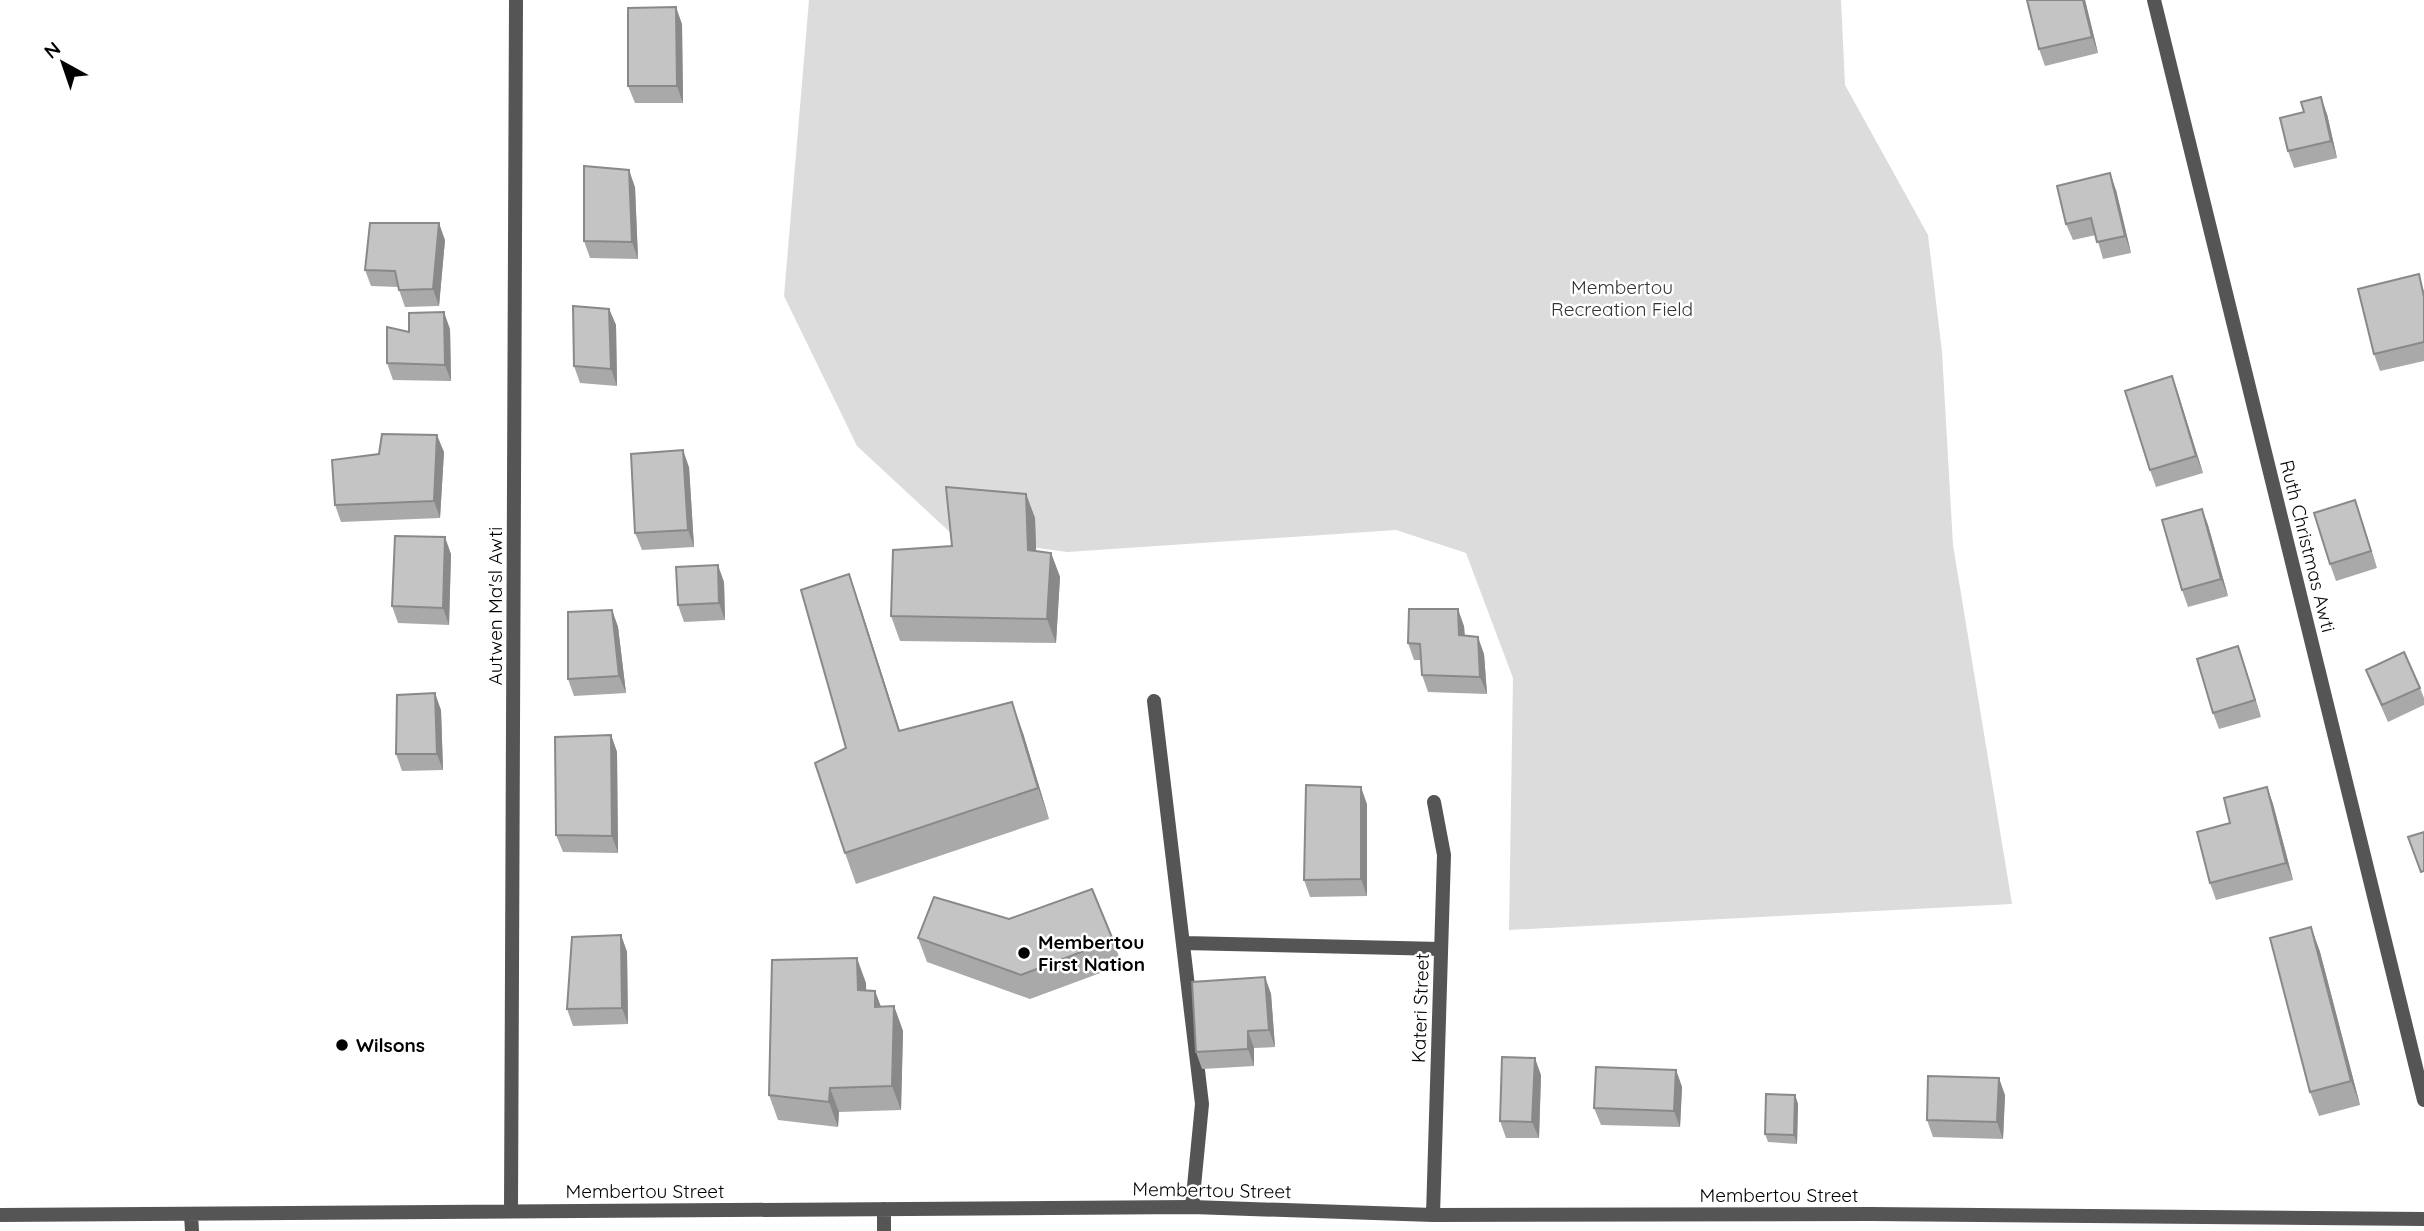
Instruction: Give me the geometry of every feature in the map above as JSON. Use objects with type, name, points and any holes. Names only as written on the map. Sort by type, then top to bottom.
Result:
[{"type":"street","name":"Autwen Ma'sl Awti","points":[[511,1211],[516,0]]},
{"type":"street","name":"Ruth Christmas Awti","points":[[2154,0],[2424,1100]]},
{"type":"street","points":[[1154,701],[1202,1104],[1192,1207]]},
{"type":"street","name":"Kateri Street","points":[[1433,1215],[1444,855],[1434,802]]},
{"type":"street","points":[[1184,943],[1441,949]]},
{"type":"street","name":"Membertou Street","points":[[0,1215],[1192,1207],[1433,1215],[1871,1214],[2424,1219]]},
{"type":"street","points":[[884,1209],[884,1231]]},
{"type":"street","points":[[1871,1214],[1871,1231]]},
{"type":"street","points":[[191,1215],[191,1231]]},
{"type":"street","points":[[1509,1215],[1509,1231]]},
{"type":"green space","name":"Membertou Recreation Field","points":[[809,0],[1841,0],[1845,85],[1928,235],[1942,352],[1953,545],[2012,904],[1509,930],[1513,678],[1466,553],[1396,530],[1067,552],[954,536],[857,446],[784,296]]},
{"type":"building","points":[[2027,0],[2083,0],[2092,37],[2039,49]]},
{"type":"building","points":[[676,7],[677,86],[628,86],[628,8]]},
{"type":"building","points":[[2321,97],[2331,141],[2288,151],[2280,118],[2304,112],[2301,102]]},
{"type":"building","points":[[584,166],[629,170],[632,242],[584,241]]},
{"type":"building","points":[[2110,173],[2125,236],[2097,242],[2091,218],[2066,224],[2057,186]]},
{"type":"building","points":[[370,223],[439,223],[433,289],[399,290],[395,271],[365,270]]},
{"type":"building","points":[[2419,274],[2424,297],[2424,342],[2374,354],[2358,289]]},
{"type":"building","points":[[573,306],[609,309],[611,369],[574,366]]},
{"type":"building","points":[[444,312],[445,365],[387,363],[387,327],[409,332],[409,313]]},
{"type":"building","points":[[2172,376],[2196,456],[2150,470],[2125,391]]},
{"type":"building","points":[[382,434],[437,435],[434,501],[335,505],[332,460],[379,454]]},
{"type":"building","points":[[683,450],[688,530],[635,533],[631,454]]},
{"type":"building","points":[[946,487],[1026,494],[1028,550],[1051,553],[1047,619],[891,616],[893,550],[952,546]]},
{"type":"building","points":[[2355,500],[2371,551],[2330,564],[2314,513]]},
{"type":"building","points":[[2202,509],[2221,579],[2182,590],[2162,520]]},
{"type":"building","points":[[395,536],[445,537],[443,608],[392,606]]},
{"type":"building","points":[[718,565],[719,603],[678,605],[676,567]]},
{"type":"building","points":[[849,574],[899,731],[1012,702],[1038,788],[845,853],[815,763],[846,748],[801,590]]},
{"type":"building","points":[[1409,609],[1458,609],[1459,635],[1478,637],[1480,677],[1422,675],[1420,644],[1408,643]]},
{"type":"building","points":[[612,610],[619,676],[568,679],[568,612]]},
{"type":"building","points":[[2238,646],[2255,700],[2213,713],[2197,659]]},
{"type":"building","points":[[2404,652],[2420,688],[2382,705],[2366,670]]},
{"type":"building","points":[[435,693],[437,754],[396,754],[397,695]]},
{"type":"building","points":[[611,735],[612,836],[556,835],[555,737]]},
{"type":"building","points":[[1306,785],[1361,787],[1361,879],[1304,880]]},
{"type":"building","points":[[2267,787],[2286,863],[2210,883],[2197,832],[2230,823],[2224,798]]},
{"type":"building","points":[[2424,832],[2424,871],[2421,872],[2408,837]]},
{"type":"building","points":[[1092,889],[1113,940],[1021,975],[918,938],[934,897],[1009,919]]},
{"type":"building","points":[[2311,927],[2351,1081],[2310,1092],[2270,938]]},
{"type":"building","points":[[621,935],[622,1008],[567,1009],[572,937]]},
{"type":"building","points":[[857,958],[858,990],[875,991],[875,1007],[894,1006],[892,1086],[830,1088],[829,1102],[769,1095],[772,960]]},
{"type":"building","points":[[1265,977],[1269,1030],[1248,1031],[1248,1049],[1196,1052],[1192,982]]},
{"type":"building","points":[[1502,1057],[1535,1058],[1532,1122],[1500,1121]]},
{"type":"building","points":[[1596,1067],[1676,1070],[1674,1111],[1594,1108]]},
{"type":"building","points":[[1928,1076],[1999,1078],[1997,1122],[1927,1120]]},
{"type":"building","points":[[1766,1094],[1795,1095],[1794,1135],[1765,1134]]},
{"type":"place","name":"Membertou First Nation","points":[[1024,953]]},
{"type":"place","name":"Wilsons","points":[[342,1045]]}]
